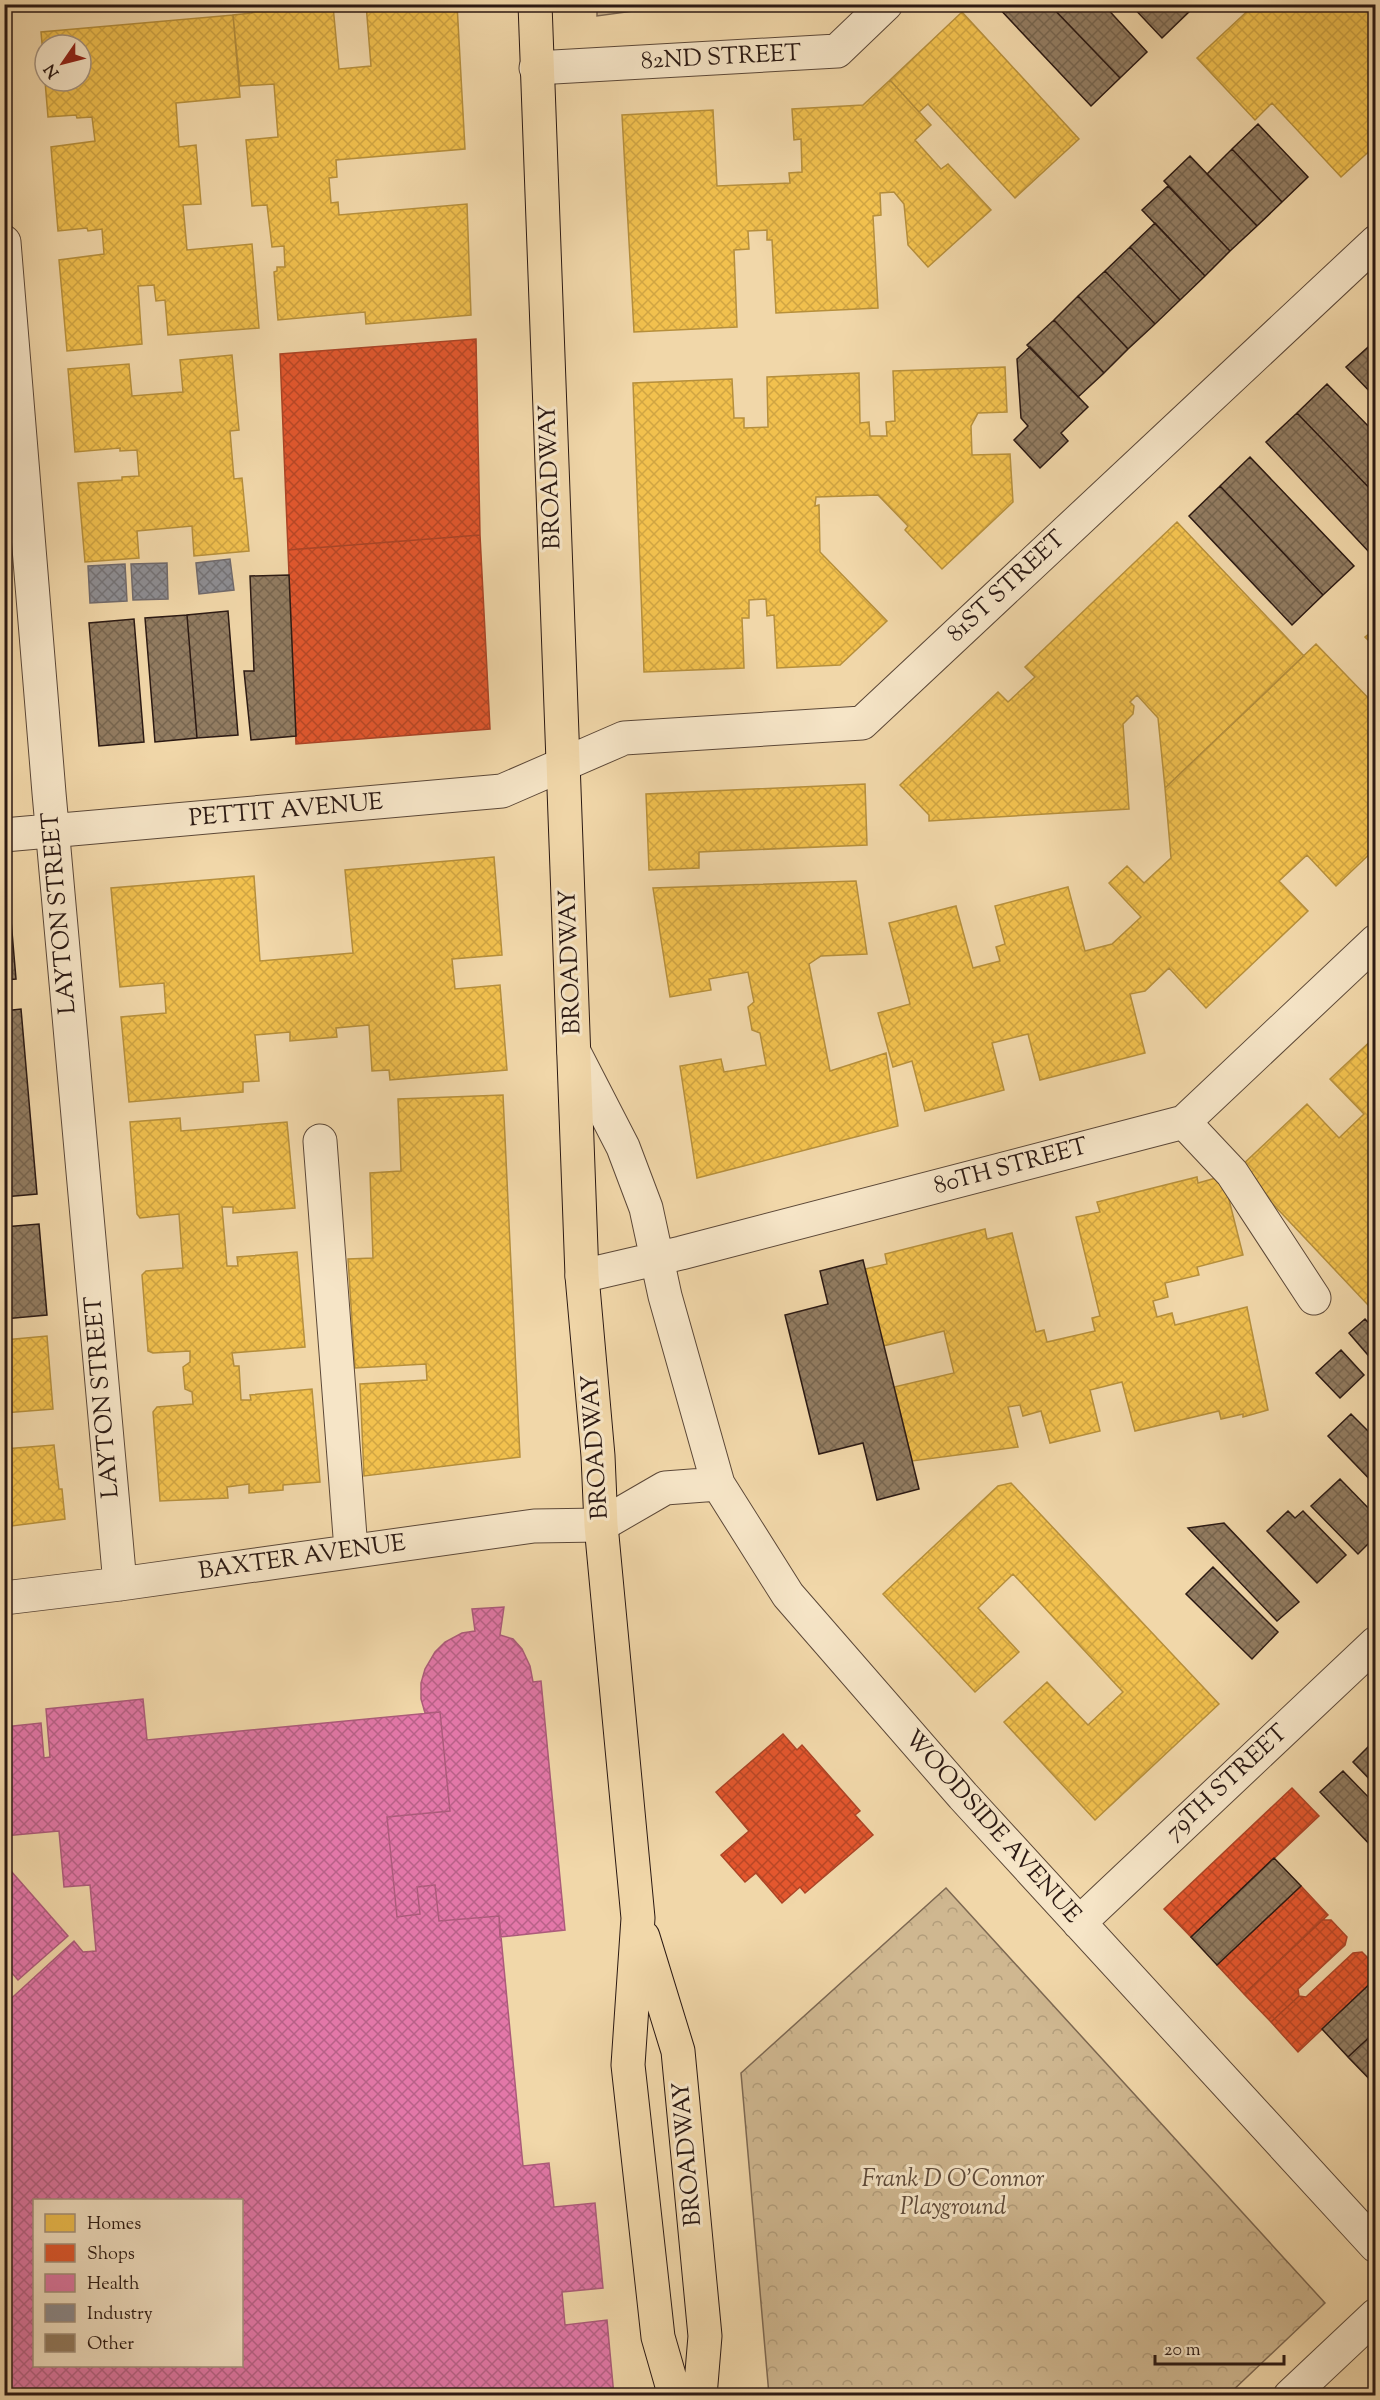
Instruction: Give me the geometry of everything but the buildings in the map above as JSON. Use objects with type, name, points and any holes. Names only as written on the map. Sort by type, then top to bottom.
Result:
[{"type":"main road","name":"BROADWAY","points":[[535,4],[582,1276],[598,1456],[601,1525],[638,1918],[628,2065],[658,2337],[675,2396]]},
{"type":"main road","name":"BROADWAY","points":[[638,1918],[678,2051],[705,2336],[700,2396]]},
{"type":"street","name":"82ND STREET","points":[[536,68],[837,51],[886,4]]},
{"type":"street","name":"LAYTON STREET","points":[[4,242],[53,831],[120,1584]]},
{"type":"street","name":"81ST STREET","points":[[562,765],[624,738],[862,723],[1376,242]]},
{"type":"street","name":"PETTIT AVENUE","points":[[4,835],[502,791],[562,765]]},
{"type":"street","name":"80TH STREET","points":[[582,1276],[656,1259],[1184,1122],[1376,941]]},
{"type":"street","name":"WOODSIDE AVENUE","points":[[574,1052],[623,1148],[646,1208],[656,1259],[718,1484],[788,1595],[963,1796],[1376,2246]]},
{"type":"street","points":[[1184,1122],[1232,1173],[1314,1298]]},
{"type":"street","points":[[320,1141],[351,1550]]},
{"type":"street","points":[[601,1525],[665,1488],[718,1484]]},
{"type":"street","name":"BAXTER AVENUE","points":[[4,1598],[534,1526],[601,1525]]},
{"type":"street","name":"79TH STREET","points":[[1079,1923],[1376,1643]]},
{"type":"street","points":[[1290,2396],[1376,2315]]},
{"type":"green space","points":[[597,4],[678,5],[597,16]]},
{"type":"green space","name":"Frank D O'Connor Playground","points":[[946,1888],[1325,2303],[1228,2395],[769,2395],[741,2073]]}]
